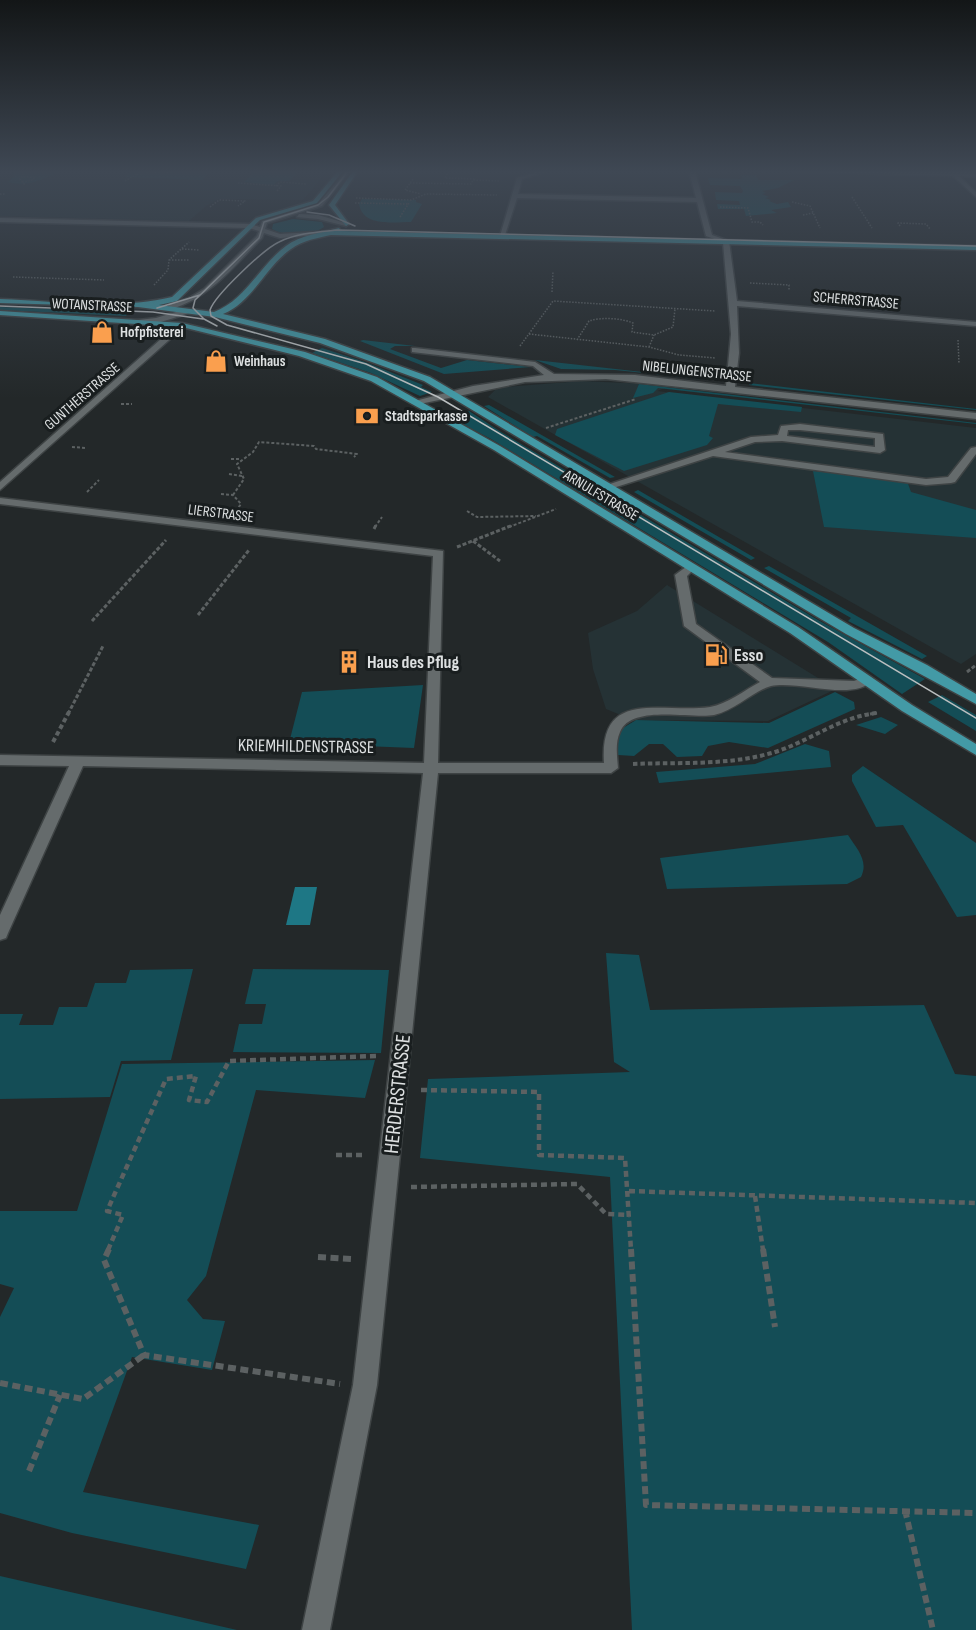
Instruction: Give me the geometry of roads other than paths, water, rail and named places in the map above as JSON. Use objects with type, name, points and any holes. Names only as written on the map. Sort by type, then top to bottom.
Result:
[{"type":"main road","points":[[182,325],[185,318],[177,306],[231,247]]},
{"type":"main road","points":[[182,325],[217,314],[237,302],[288,247]]},
{"type":"main road","points":[[943,247],[976,248]]},
{"type":"main road","name":"WOTANSTRASSE","points":[[0,301],[177,306]]},
{"type":"main road","points":[[237,302],[235,307],[245,320]]},
{"type":"main road","name":"ARNULFSTRASSE","points":[[191,309],[245,320],[374,357],[427,379],[500,425],[850,631],[922,668],[976,700]]},
{"type":"main road","name":"WOTANSTRASSE","points":[[0,313],[182,325]]},
{"type":"main road","name":"ARNULFSTRASSE","points":[[182,325],[327,361],[374,379],[506,454],[794,630],[907,708],[976,750]]},
{"type":"street","points":[[134,321],[157,320],[177,306],[192,300],[206,290],[250,247]]},
{"type":"street","points":[[177,306],[191,309],[259,247]]},
{"type":"street","points":[[727,247],[733,303],[733,360],[730,388]]},
{"type":"street","points":[[203,300],[201,306],[206,312]]},
{"type":"street","name":"SCHERRSTRASSE","points":[[733,303],[976,324]]},
{"type":"street","name":"GUNTHERSTRASSE","points":[[0,487],[141,365],[182,325]]},
{"type":"street","points":[[415,350],[535,364],[551,376]]},
{"type":"street","name":"NIBELUNGENSTRASSE","points":[[418,403],[484,384],[551,376],[606,375],[976,416]]},
{"type":"street","points":[[606,487],[754,439],[782,438],[880,450],[880,436],[800,427],[784,428],[782,438]]},
{"type":"street","points":[[708,453],[927,482],[951,480],[976,450]]},
{"type":"street","name":"LIERSTRASSE","points":[[0,501],[439,553]]},
{"type":"street","name":"HERDERSTRASSE","points":[[316,1630],[364,1385],[379,1261],[430,768],[439,553]]},
{"type":"street","points":[[690,567],[681,575],[690,626],[769,682],[848,685],[867,680]]},
{"type":"street","name":"KRIEMHILDENSTRASSE","points":[[0,760],[430,768],[617,766],[610,735],[617,723],[624,718],[642,712],[716,710],[769,682]]},
{"type":"street","points":[[0,933],[78,762]]},
{"type":"tram line","points":[[217,326],[204,319],[193,308],[195,300],[250,247]]},
{"type":"tram line","points":[[271,247],[221,294],[210,310],[211,316],[227,325],[366,364],[438,397],[976,718]]},
{"type":"tram line","points":[[157,308],[200,295]]},
{"type":"tram line","points":[[0,306],[153,312],[203,319]]},
{"type":"place","name":"Hofpfisterei","points":[[102,332]]},
{"type":"place","name":"Weinhaus","points":[[216,361]]},
{"type":"place","name":"Stadtsparkasse","points":[[367,416]]},
{"type":"place","name":"Esso","points":[[716,655]]},
{"type":"place","name":"Haus des Pflug","points":[[349,662]]}]
